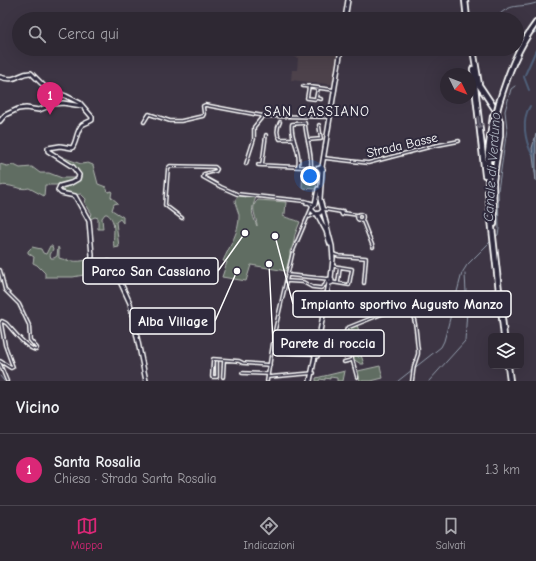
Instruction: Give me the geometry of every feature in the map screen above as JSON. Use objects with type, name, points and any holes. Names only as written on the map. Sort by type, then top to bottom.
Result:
[{"type":"highway","points":[[466,0],[467,12]]},
{"type":"highway","points":[[524,38],[536,18]]},
{"type":"highway","points":[[524,42],[536,22]]},
{"type":"highway","points":[[473,56],[505,333]]},
{"type":"highway","points":[[474,56],[479,85],[495,109],[501,125],[492,187],[493,234]]},
{"type":"highway","points":[[488,197],[488,153],[493,116],[506,74],[514,56]]},
{"type":"highway","points":[[506,74],[516,56]]},
{"type":"highway","points":[[493,234],[490,169],[491,145],[497,102]]},
{"type":"highway","points":[[509,369],[511,381]]},
{"type":"street","points":[[346,12],[348,0]]},
{"type":"street","points":[[267,381],[275,330],[295,244],[314,206],[324,158],[340,56]]},
{"type":"street","points":[[0,77],[12,79],[30,73],[47,89],[80,103],[93,119],[83,125],[73,146],[70,148],[48,148],[48,151],[73,167],[79,175],[78,179],[60,186],[58,190],[61,193],[75,196],[90,222],[92,255],[91,274],[93,274],[104,263],[110,262],[122,284],[130,303],[146,381]]},
{"type":"street","points":[[303,86],[334,90]]},
{"type":"street","points":[[308,86],[307,98],[315,99]]},
{"type":"street","points":[[318,88],[316,98],[322,99]]},
{"type":"street","points":[[0,121],[4,115],[18,109],[26,108],[39,110],[54,104],[63,103],[82,106]]},
{"type":"street","points":[[144,122],[150,114],[170,121],[181,121],[203,116],[203,106],[205,105],[263,116],[331,117]]},
{"type":"street","points":[[246,164],[254,139],[254,127],[263,116]]},
{"type":"street","points":[[280,122],[277,132],[279,138],[294,139]]},
{"type":"street","points":[[298,167],[299,153],[294,139],[292,124],[306,124],[311,152],[311,167]]},
{"type":"street","points":[[308,140],[321,139],[319,124]]},
{"type":"street","points":[[262,165],[266,135]]},
{"type":"street","name":"Strada Basse","points":[[324,158],[368,163],[433,146],[459,141]]},
{"type":"street","points":[[258,165],[311,167],[321,169]]},
{"type":"street","points":[[182,218],[165,205],[166,174],[170,166],[216,167],[216,171],[204,174],[203,177],[220,187],[237,194],[300,200],[314,206],[321,204]]},
{"type":"street","points":[[316,355],[334,259],[331,239],[321,204],[321,169]]},
{"type":"street","points":[[311,381],[332,262],[331,247],[326,231],[316,214],[314,206]]},
{"type":"street","points":[[307,220],[309,216],[323,210],[343,211],[344,213],[362,215],[372,247]]},
{"type":"street","points":[[358,215],[358,218],[362,219]]},
{"type":"street","points":[[333,254],[339,256],[366,258],[364,283]]},
{"type":"street","points":[[334,259],[339,256]]},
{"type":"street","points":[[288,275],[329,280],[349,285],[352,269],[333,266]]},
{"type":"street","points":[[338,283],[340,268]]},
{"type":"street","points":[[0,270],[5,290],[19,304],[29,325],[30,340],[36,350],[28,346],[6,323],[2,321],[1,323],[5,346],[13,367],[12,368],[0,361]]},
{"type":"street","points":[[286,281],[303,282],[312,287],[321,288],[329,280]]},
{"type":"street","points":[[357,377],[350,351],[347,350],[345,334],[347,328],[406,307],[409,308],[414,318],[418,349],[412,381]]},
{"type":"street","points":[[272,352],[316,355],[347,350]]},
{"type":"street","points":[[217,362],[217,377],[212,377],[212,360],[239,361],[243,363],[270,365]]},
{"type":"street","points":[[223,377],[224,360]]},
{"type":"street","points":[[344,362],[352,360]]},
{"type":"street","points":[[0,364],[5,372],[7,381]]},
{"type":"street","points":[[242,373],[268,374]]},
{"type":"street","points":[[268,378],[313,373]]},
{"type":"shaded area","points":[[341,56],[337,85],[291,80],[292,70],[297,70],[298,58],[294,57]]},
{"type":"green space","points":[[62,157],[81,164],[88,163],[93,165],[98,184],[106,187],[108,192],[112,191],[111,197],[118,203],[114,204],[112,210],[123,217],[123,223],[120,219],[116,222],[119,247],[114,248],[114,225],[110,217],[105,214],[102,218],[103,229],[98,229],[98,218],[95,217],[90,219],[89,217],[92,214],[85,203],[86,199],[81,194],[66,193],[63,191],[61,186],[57,185],[45,185],[44,196],[29,188],[22,189],[7,185],[0,186],[0,164],[7,166],[14,165],[20,168],[32,167],[40,173],[49,173],[62,178],[75,178],[78,180],[80,174],[76,168],[62,159]]},
{"type":"green space","points":[[303,168],[314,169],[313,181],[317,181],[316,189],[302,188]]},
{"type":"green space","points":[[239,195],[256,197],[252,212],[257,226],[254,206],[258,200],[286,202],[285,214],[283,214],[283,216],[300,222],[293,246],[290,251],[286,271],[251,265],[246,281],[222,277],[227,262],[223,261],[238,227],[239,215],[235,200]]},
{"type":"green space","points":[[50,246],[52,246],[53,249],[50,255],[51,258],[57,256],[58,247],[59,258],[71,261],[84,261],[91,257],[89,274],[73,277],[45,277],[45,273],[33,263],[34,257],[28,253],[28,251],[32,247],[41,249],[43,253],[46,254]]},
{"type":"green space","points":[[357,325],[360,334],[351,337],[357,354],[361,355],[364,364],[361,364],[353,359],[346,338],[348,329]]},
{"type":"green space","points":[[380,366],[383,378],[371,381],[360,381],[358,371]]},
{"type":"green space","points":[[345,371],[343,381],[337,381],[337,378],[330,377],[330,379],[325,378],[325,380],[320,379],[319,381],[316,381],[316,378]]},
{"type":"water","points":[[536,134],[536,181],[532,148]]},
{"type":"waterway","points":[[503,12],[515,6],[536,3]]},
{"type":"waterway","points":[[531,34],[536,32]]},
{"type":"waterway","name":"Canale di Verduno","points":[[529,90],[524,77],[536,50]]},
{"type":"waterway","name":"Canale di Verduno","points":[[494,237],[498,235],[499,229],[498,190],[507,129],[505,111],[511,89],[515,86]]},
{"type":"waterway","name":"Canale di Verduno","points":[[530,106],[527,112],[525,130],[527,143],[532,154]]},
{"type":"waterway","name":"Canale di Verduno","points":[[398,381],[441,347],[444,341],[462,273],[467,265],[492,240]]},
{"type":"waterway","points":[[429,381],[465,341],[467,310],[465,274]]},
{"type":"waterway","points":[[353,331],[349,333],[350,340],[353,350],[359,358]]},
{"type":"waterway","points":[[0,376],[4,381]]},
{"type":"place","name":"Santa Rosalia","points":[[50,115]]},
{"type":"place","name":"Parco San Cassiano","points":[[245,233]]},
{"type":"place","name":"Impianto sportivo Augusto Manzo","points":[[275,236]]},
{"type":"place","name":"Parete di roccia","points":[[269,264]]},
{"type":"place","name":"Alba Village","points":[[237,271]]},
{"type":"district","name":"SAN CASSIANO","points":[[317,111]]}]
